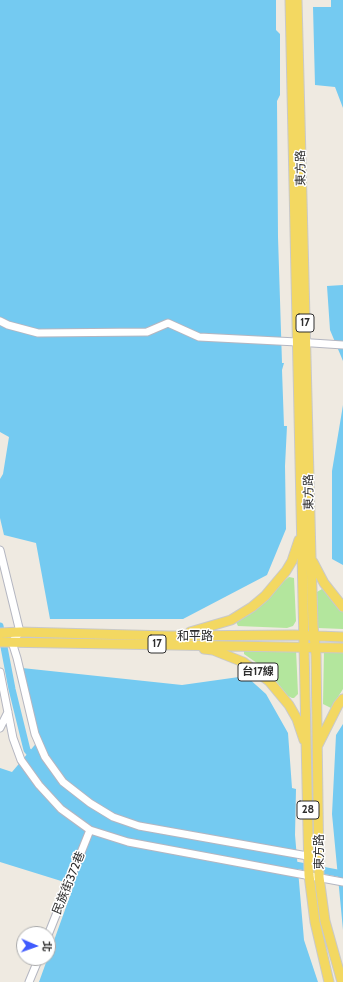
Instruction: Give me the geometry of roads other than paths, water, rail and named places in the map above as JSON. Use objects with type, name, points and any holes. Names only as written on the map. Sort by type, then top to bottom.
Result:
[{"type":"main road","name":"東方路","points":[[290,0],[301,342],[315,646],[320,858],[319,877],[326,921],[342,982]]},
{"type":"main road","name":"東方路","points":[[297,0],[302,527],[309,875],[315,922],[329,982]]},
{"type":"main road","points":[[169,640],[231,620],[252,607],[265,596],[289,566],[298,547],[302,527]]},
{"type":"main road","points":[[311,557],[324,584],[343,607]]},
{"type":"main road","name":"和平路","points":[[11,639],[20,632],[343,648]]},
{"type":"main road","name":"和平路","points":[[0,633],[11,639]]},
{"type":"main road","name":"和平路","points":[[0,642],[11,639],[169,640],[304,636],[343,637]]},
{"type":"main road","name":"台17線","points":[[169,640],[213,650],[243,662],[269,681],[289,705],[294,714],[307,750]]},
{"type":"main road","points":[[318,746],[341,703]]},
{"type":"lane","points":[[0,321],[8,325],[38,333],[147,332],[168,323],[199,337],[343,345]]},
{"type":"lane","points":[[0,550],[20,632]]},
{"type":"lane","points":[[11,639],[35,734],[45,757],[63,782],[90,803],[113,817],[139,826],[320,858]]},
{"type":"lane","points":[[0,672],[13,738],[21,760],[38,786],[61,809],[90,830],[128,842],[343,882]]},
{"type":"lane","points":[[0,728],[8,712]]},
{"type":"lane","name":"民族街372巷","points":[[52,926],[90,830]]},
{"type":"lane","points":[[28,982],[35,966]]},
{"type":"water","points":[[0,0],[276,0],[276,30],[280,34],[280,95],[277,101],[278,237],[282,363],[284,363],[282,370],[284,426],[287,426],[285,466],[286,529],[267,575],[183,619],[50,619],[36,543],[4,535],[0,518],[0,479],[3,474],[9,437],[0,432]]},
{"type":"water","points":[[331,0],[343,0],[343,108],[335,87],[315,85],[313,7],[331,7]]},
{"type":"water","points":[[343,285],[343,361],[330,330],[327,286]]},
{"type":"water","points":[[343,405],[343,565],[332,559],[332,471]]},
{"type":"water","points":[[22,668],[182,685],[246,676],[266,694],[288,733],[292,788],[296,789],[295,835],[304,940],[318,982],[39,982],[45,966],[56,966],[56,935],[74,885],[0,862],[0,768],[12,772],[39,740]]},
{"type":"water","points":[[343,724],[343,930],[332,814],[336,735]]},
{"type":"waterway","points":[[0,626],[12,689],[27,750],[34,758]]},
{"type":"waterway","points":[[290,864],[343,874]]}]
